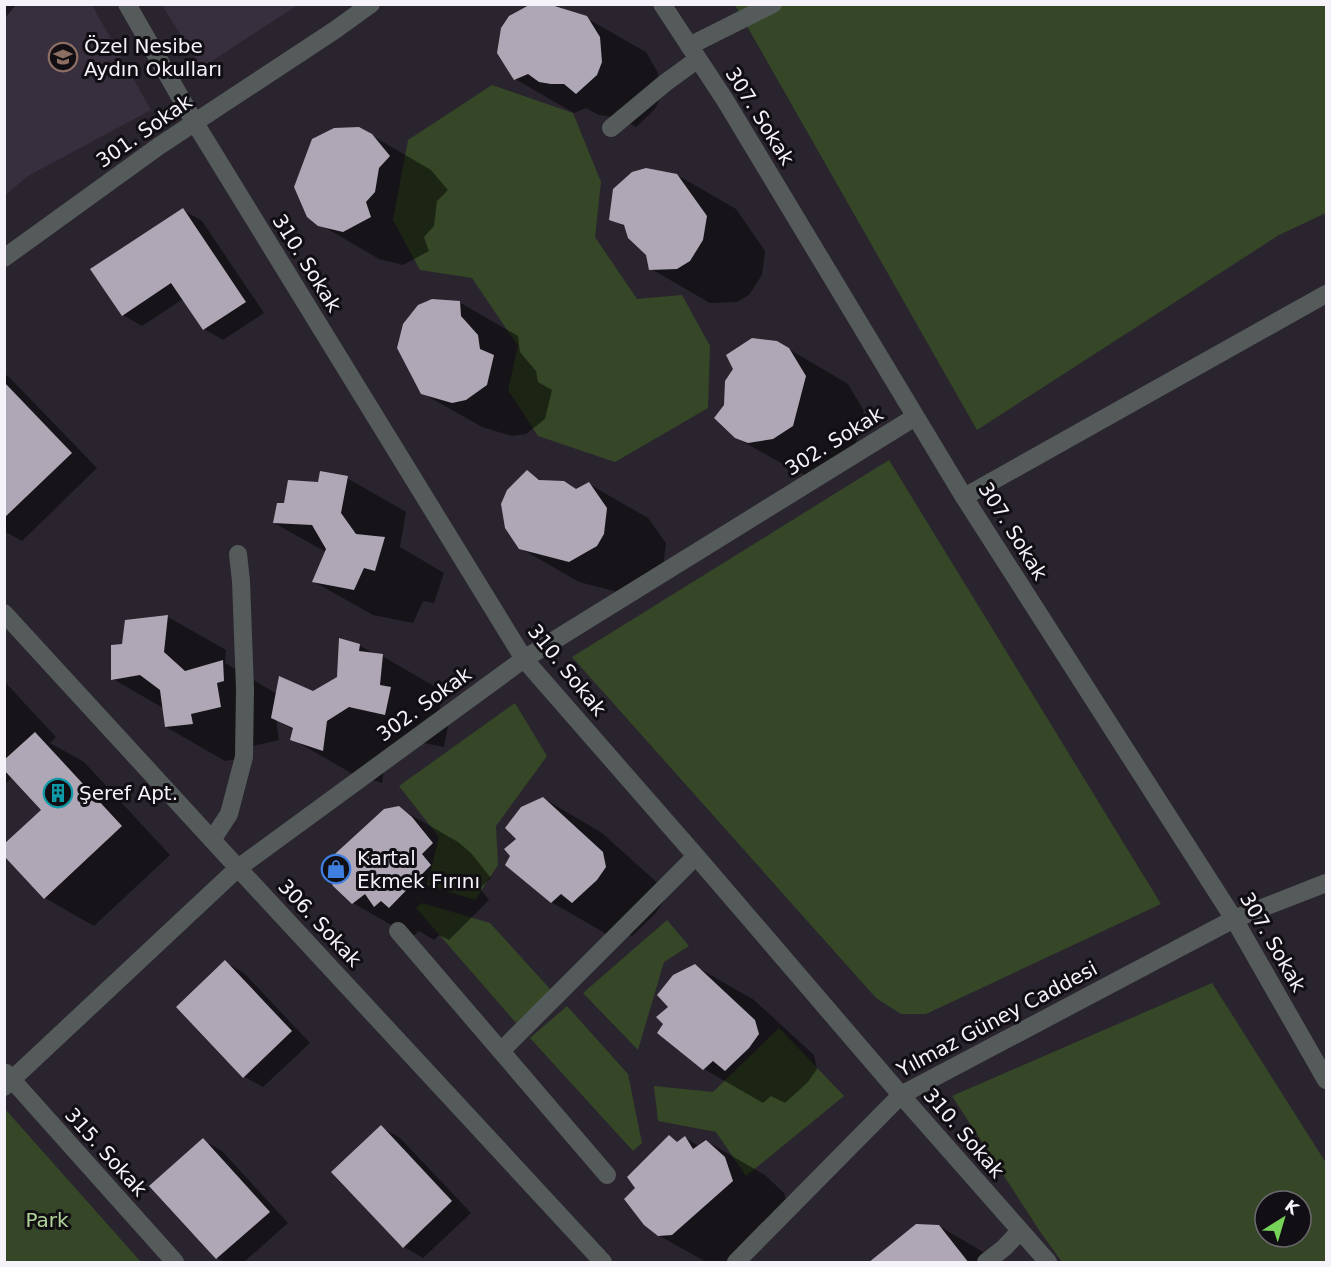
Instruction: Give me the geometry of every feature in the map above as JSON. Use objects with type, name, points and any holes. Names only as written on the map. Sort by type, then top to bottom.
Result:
[{"type":"street","name":"310. Sokak","points":[[127,4],[195,123],[524,659],[1048,1263]]},
{"type":"street","name":"301. Sokak","points":[[4,258],[159,146],[371,4]]},
{"type":"street","name":"307. Sokak","points":[[662,4],[724,100],[964,497],[1234,919],[1326,1080]]},
{"type":"street","points":[[611,128],[665,83],[694,53],[773,4]]},
{"type":"street","points":[[964,497],[1326,294]]},
{"type":"street","name":"302. Sokak","points":[[7,1080],[238,868],[524,659],[915,417]]},
{"type":"street","points":[[212,840],[229,813],[244,758],[245,678],[238,554]]},
{"type":"street","name":"306. Sokak","points":[[4,613],[603,1263]]},
{"type":"street","points":[[501,1051],[696,856]]},
{"type":"street","name":"Yılmaz Güney Caddesi","points":[[736,1263],[901,1095],[1234,919],[1326,883]]},
{"type":"street","points":[[398,931],[607,1175]]},
{"type":"street","name":"315. Sokak","points":[[7,1080],[175,1263]]},
{"type":"street","points":[[986,1263],[1020,1231]]},
{"type":"shaded area","name":"Özel Nesibe Aydın Okulları","points":[[5,4],[92,5],[151,110],[28,176],[5,195]]},
{"type":"shaded area","points":[[162,5],[298,5],[201,68]]},
{"type":"green space","points":[[735,5],[1326,5],[1326,213],[1279,235],[977,430]]},
{"type":"green space","points":[[492,85],[573,113],[601,182],[595,237],[637,299],[682,295],[710,346],[708,408],[615,462],[538,436],[508,390],[518,346],[472,278],[420,270],[393,220],[408,140]]},
{"type":"green space","points":[[889,460],[1161,904],[926,1014],[901,1014],[876,998],[572,657]]},
{"type":"green space","points":[[515,703],[547,756],[496,826],[498,865],[475,900],[427,885],[439,837],[399,786]]},
{"type":"green space","points":[[422,903],[490,923],[551,990],[516,1023],[416,908]]},
{"type":"green space","points":[[667,920],[689,946],[664,962],[638,1050],[583,993]]},
{"type":"green space","points":[[1212,983],[1326,1163],[1326,1262],[1062,1262],[952,1096]]},
{"type":"green space","points":[[567,1006],[628,1074],[642,1143],[633,1151],[530,1038]]},
{"type":"green space","points":[[779,1028],[844,1096],[746,1176],[716,1132],[658,1121],[654,1086],[713,1092]]},
{"type":"green space","name":"Park","points":[[6,1110],[141,1262],[5,1262],[4,1111]]},
{"type":"building","points":[[531,4],[548,4],[587,16],[600,37],[602,62],[597,75],[576,94],[564,84],[539,82],[528,74],[514,80],[497,53],[501,28],[509,16]]},
{"type":"building","points":[[359,127],[372,134],[390,156],[379,168],[375,192],[366,202],[371,217],[343,232],[318,226],[307,217],[294,187],[312,139],[334,128]]},
{"type":"building","points":[[646,168],[677,174],[707,216],[703,240],[690,261],[677,269],[649,270],[646,255],[628,238],[624,225],[609,220],[613,189],[632,172]]},
{"type":"building","points":[[183,208],[246,302],[203,330],[171,283],[122,316],[90,269]]},
{"type":"building","points":[[432,299],[460,301],[461,316],[478,335],[480,349],[494,355],[487,385],[466,400],[452,403],[421,394],[397,348],[403,324],[418,305]]},
{"type":"building","points":[[752,338],[777,341],[789,348],[806,376],[793,426],[773,439],[748,443],[735,438],[714,418],[724,405],[725,381],[733,369],[726,355]]},
{"type":"building","points":[[4,382],[72,453],[4,518]]},
{"type":"building","points":[[527,470],[539,480],[564,481],[576,489],[589,482],[607,508],[604,534],[597,546],[569,562],[519,549],[505,528],[501,504],[507,490]]},
{"type":"building","points":[[320,471],[348,476],[341,513],[356,534],[385,537],[375,571],[364,568],[354,590],[312,582],[326,549],[312,525],[273,523],[277,503],[284,503],[288,480],[318,482]]},
{"type":"building","points":[[168,615],[164,652],[185,671],[223,660],[224,681],[217,683],[221,707],[191,714],[193,724],[165,727],[160,690],[140,675],[111,680],[111,645],[122,644],[125,620]]},
{"type":"building","points":[[339,638],[360,644],[359,651],[383,654],[380,685],[391,687],[385,715],[349,707],[327,721],[323,751],[290,740],[293,728],[271,718],[279,676],[313,691],[337,677]]},
{"type":"building","name":"Şeref Apt.","points":[[35,732],[122,826],[44,899],[4,856],[4,844],[41,810],[4,770],[4,760]]},
{"type":"building","points":[[543,797],[603,852],[606,867],[597,880],[572,903],[561,894],[551,903],[505,865],[510,856],[504,849],[516,839],[505,828],[521,807]]},
{"type":"building","points":[[399,806],[412,817],[433,843],[422,854],[431,865],[389,908],[381,901],[374,907],[365,894],[352,904],[333,886],[324,864],[384,809]]},
{"type":"building","points":[[225,960],[292,1031],[243,1078],[176,1007]]},
{"type":"building","points":[[695,964],[755,1020],[759,1034],[749,1048],[725,1071],[713,1061],[703,1070],[657,1033],[663,1024],[656,1017],[668,1007],[657,995],[673,975]]},
{"type":"building","points":[[381,1125],[452,1201],[403,1248],[331,1172]]},
{"type":"building","points":[[669,1135],[677,1142],[685,1136],[693,1149],[706,1140],[725,1157],[733,1181],[672,1235],[658,1236],[644,1225],[624,1199],[635,1188],[627,1177]]},
{"type":"building","points":[[203,1138],[270,1212],[216,1259],[149,1186]]},
{"type":"building","points":[[916,1224],[939,1225],[969,1263],[868,1263]]},
{"type":"place","name":"Özel Nesibe Aydın Okulları","points":[[63,57]]},
{"type":"place","name":"Şeref Apt.","points":[[58,793]]},
{"type":"place","name":"Kartal Ekmek Fırını","points":[[336,869]]}]
